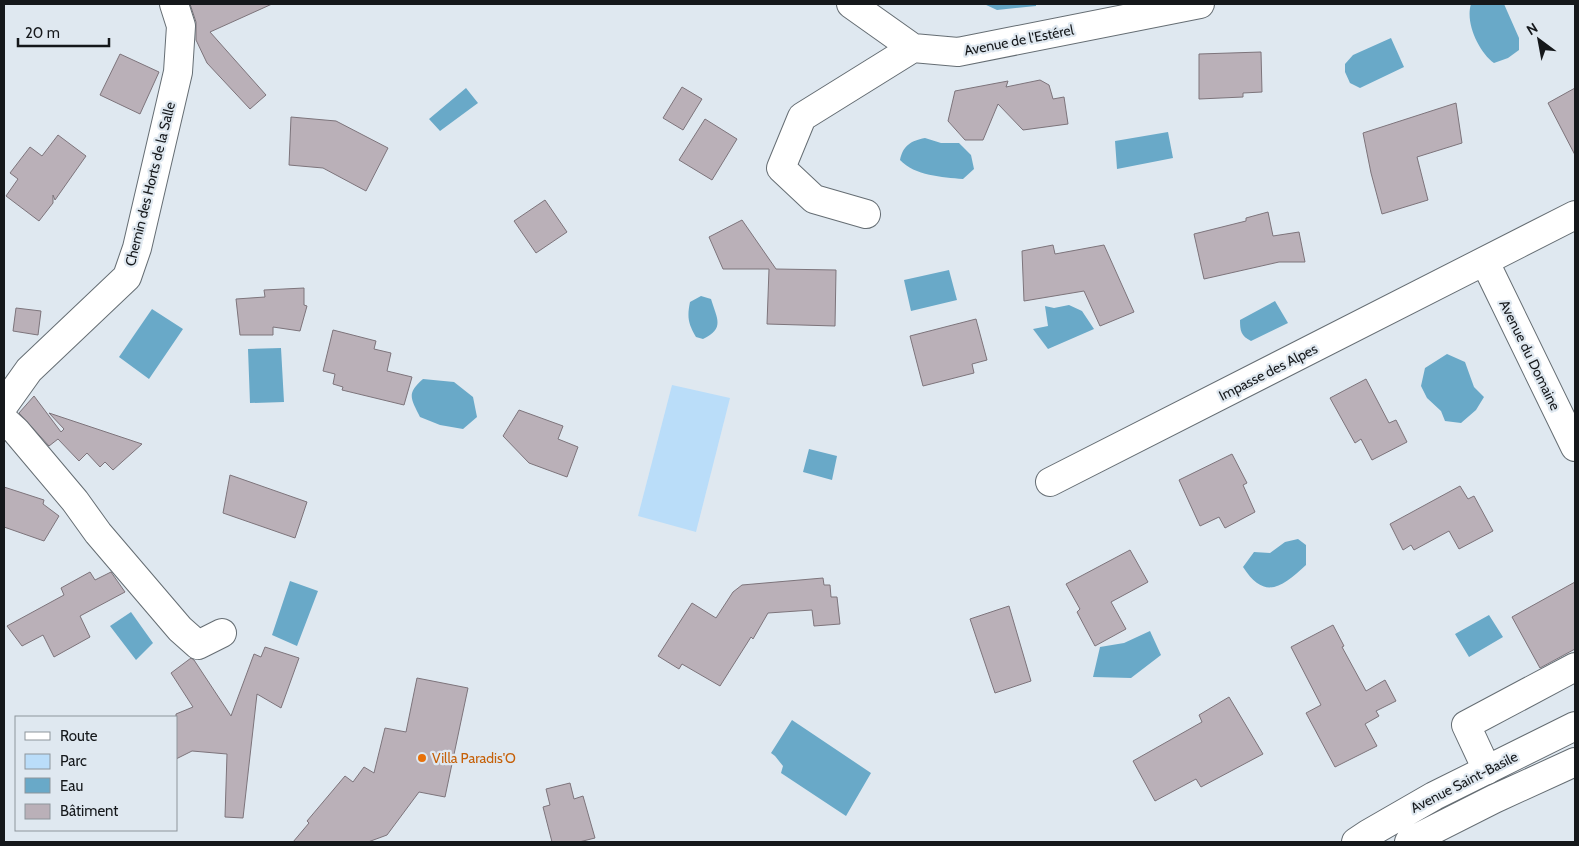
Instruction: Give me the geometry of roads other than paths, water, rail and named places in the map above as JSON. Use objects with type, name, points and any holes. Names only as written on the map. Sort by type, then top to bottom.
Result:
[{"type":"street","name":"Chemin des Horts de la Salle","points":[[4,405],[29,370],[127,277],[137,248],[178,72],[180,26],[174,4]]},
{"type":"street","points":[[851,4],[913,48],[802,117],[781,168],[814,198],[866,214]]},
{"type":"street","name":"Avenue de l'Estérel","points":[[913,48],[958,52],[1200,4]]},
{"type":"street","name":"Impasse des Alpes","points":[[1050,482],[1575,215]]},
{"type":"street","name":"Avenue du Domaine","points":[[1485,262],[1575,447]]},
{"type":"street","points":[[4,420],[16,431],[75,501],[98,533],[180,629],[198,645],[222,633]]},
{"type":"street","points":[[1487,770],[1466,725],[1575,667]]},
{"type":"street","name":"Avenue Saint-Basile","points":[[1356,842],[1434,796],[1575,726]]},
{"type":"street","name":"Avenue Saint-Basile","points":[[1409,842],[1461,815],[1575,762]]},
{"type":"water","points":[[984,4],[1036,4],[1036,6],[997,10]]},
{"type":"water","points":[[1471,4],[1504,4],[1519,38],[1519,50],[1508,58],[1494,63],[1488,58],[1479,45],[1472,28],[1470,20]]},
{"type":"water","points":[[1391,38],[1404,67],[1360,88],[1350,83],[1345,72],[1345,64],[1353,55]]},
{"type":"water","points":[[466,88],[478,103],[440,131],[429,119]]},
{"type":"water","points":[[1168,132],[1173,158],[1117,169],[1115,141]]},
{"type":"water","points":[[925,138],[941,143],[959,143],[971,155],[974,169],[963,179],[929,175],[913,169],[900,160],[903,151],[908,145]]},
{"type":"water","points":[[949,270],[957,300],[911,311],[904,280]]},
{"type":"water","points":[[701,296],[711,299],[718,322],[714,331],[703,339],[696,337],[688,316],[690,302]]},
{"type":"water","points":[[1275,301],[1288,323],[1251,341],[1245,337],[1241,330],[1240,320]]},
{"type":"water","points":[[1069,305],[1082,311],[1094,329],[1048,349],[1033,329],[1048,326],[1045,306],[1054,308]]},
{"type":"water","points":[[152,309],[183,329],[149,379],[119,357]]},
{"type":"water","points":[[281,348],[284,402],[250,403],[248,349]]},
{"type":"water","points":[[1447,354],[1465,362],[1474,387],[1484,397],[1476,410],[1461,423],[1445,421],[1441,411],[1427,398],[1421,386],[1425,368]]},
{"type":"water","points":[[423,379],[454,382],[473,397],[477,417],[463,429],[440,425],[420,417],[414,405],[412,393]]},
{"type":"water","points":[[809,449],[837,456],[832,480],[803,472]]},
{"type":"water","points":[[1298,539],[1306,545],[1306,565],[1281,584],[1274,587],[1266,587],[1259,584],[1251,578],[1243,567],[1254,552],[1270,553],[1285,542]]},
{"type":"water","points":[[290,581],[318,591],[297,646],[272,635]]},
{"type":"water","points":[[131,612],[153,643],[136,660],[110,626]]},
{"type":"water","points":[[1489,615],[1503,637],[1469,657],[1455,634]]},
{"type":"water","points":[[1150,631],[1161,655],[1131,678],[1093,677],[1100,647],[1124,643]]},
{"type":"water","points":[[792,720],[871,773],[846,816],[781,773],[783,766],[771,753]]},
{"type":"place","name":"Villa Paradis'O","points":[[422,758]]}]
